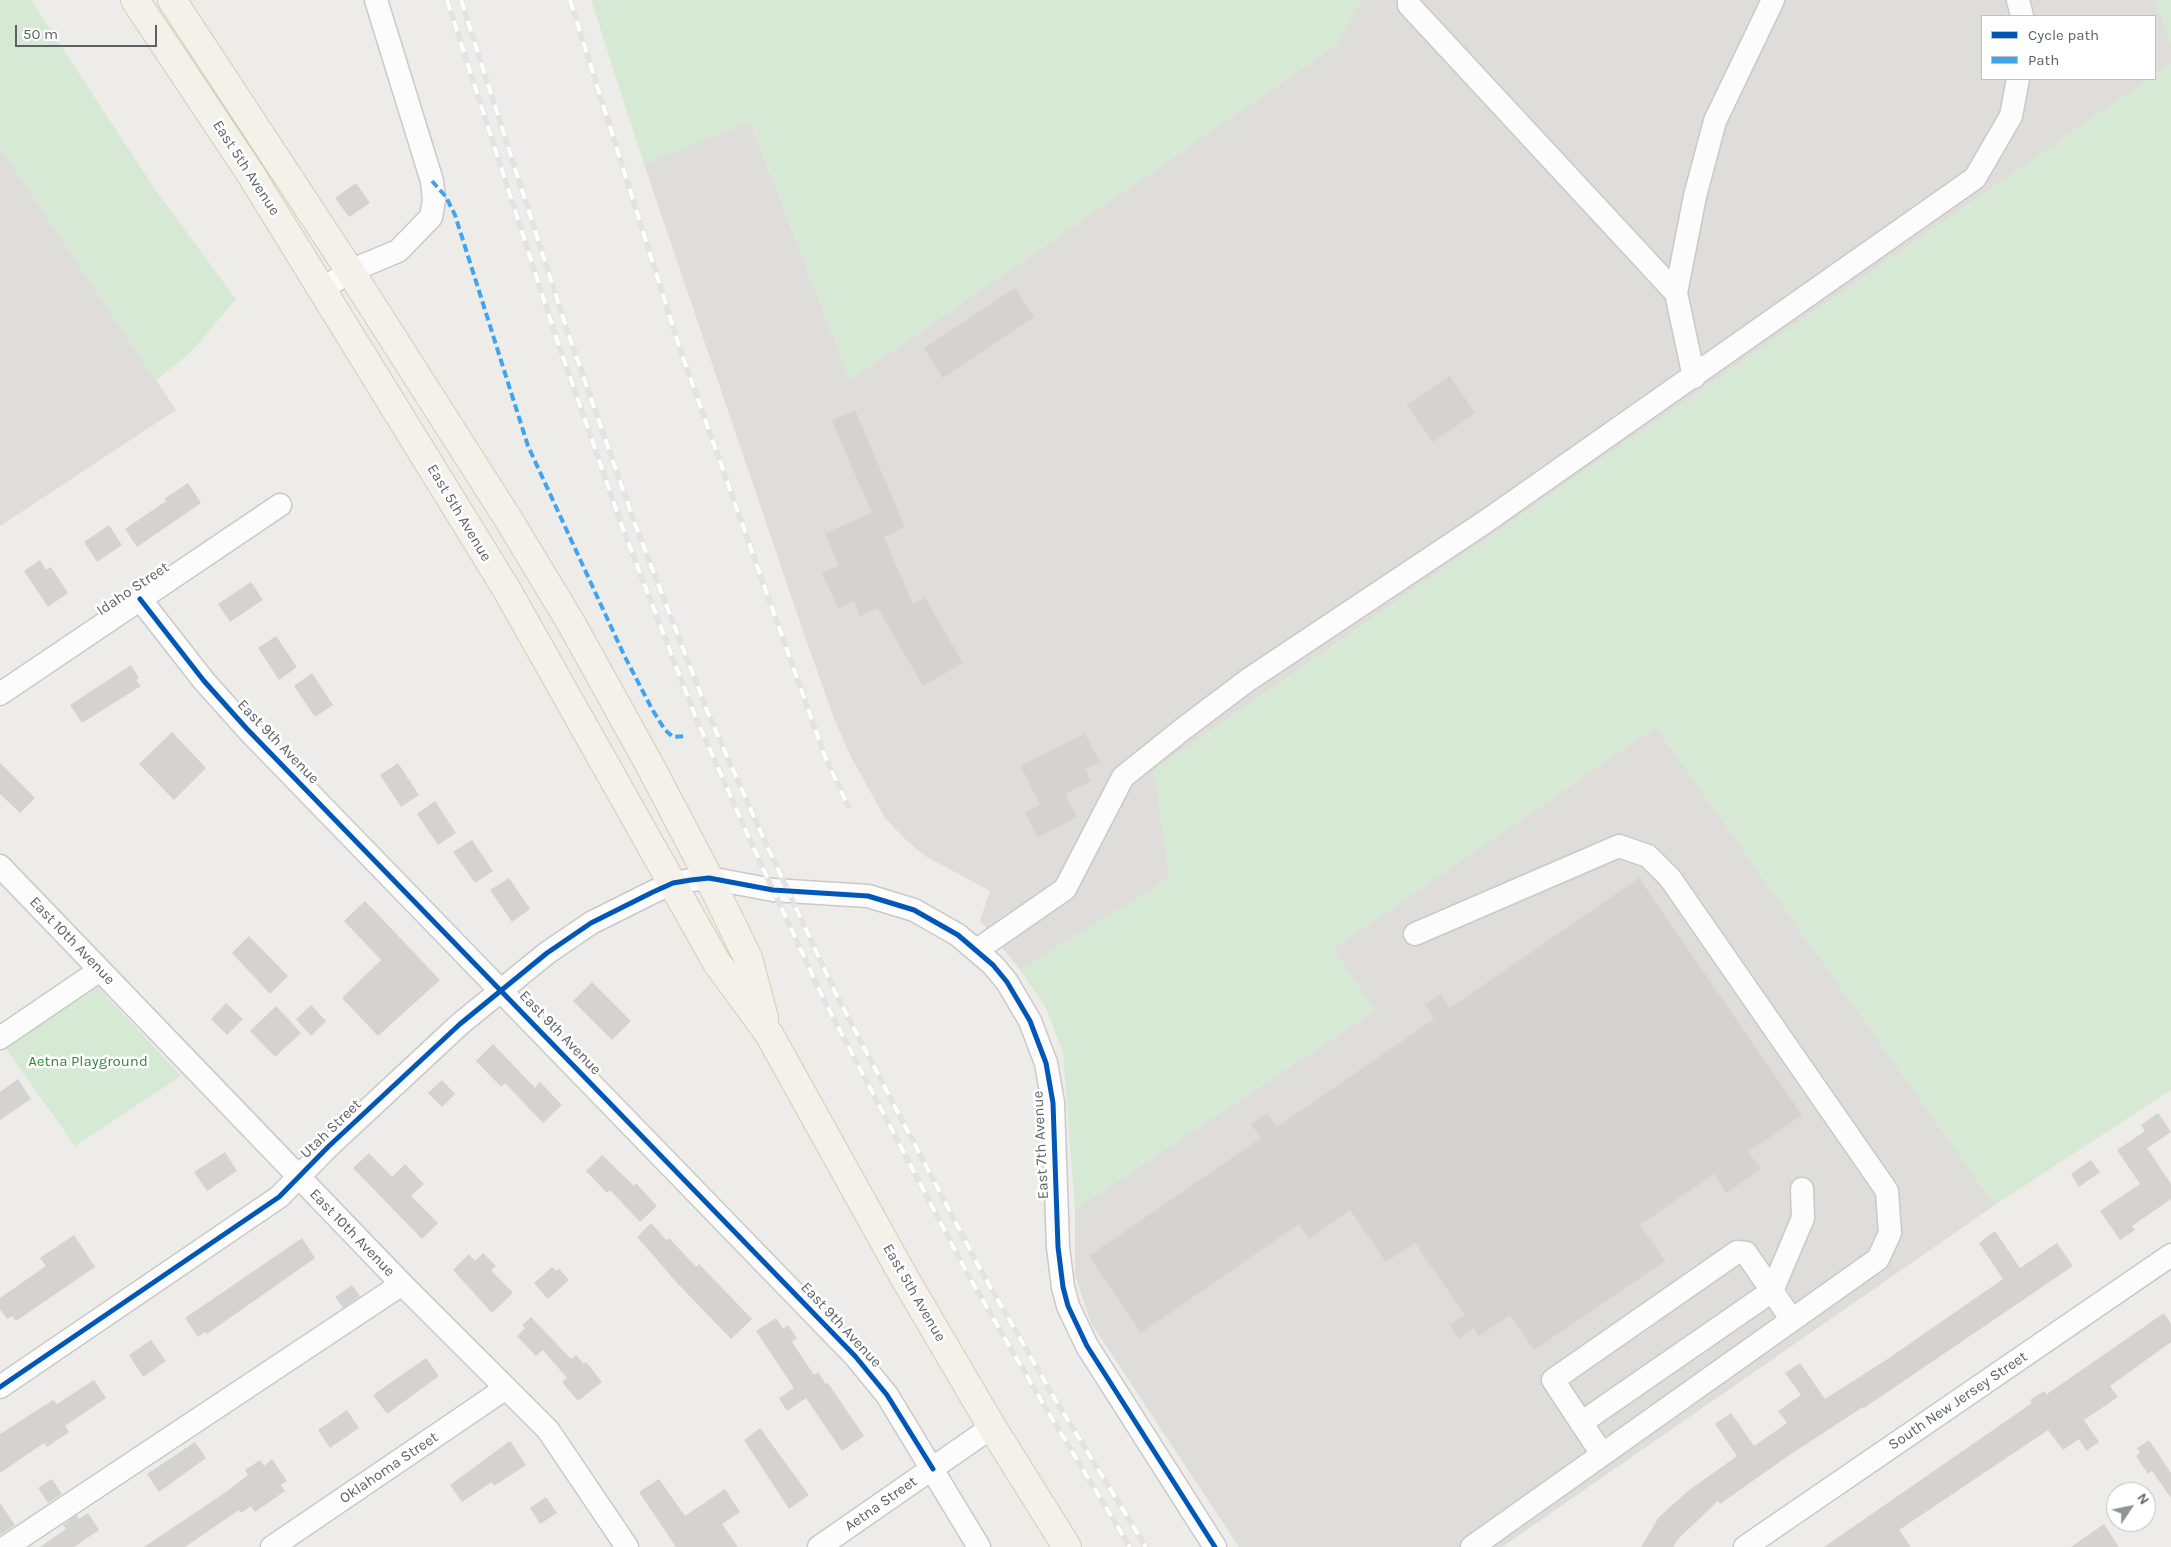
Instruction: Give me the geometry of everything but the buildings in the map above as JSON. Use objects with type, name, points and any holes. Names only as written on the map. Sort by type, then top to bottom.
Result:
[{"type":"main road","name":"East 5th Avenue","points":[[135,0],[250,173],[507,590],[717,963],[769,1034],[904,1278],[992,1428],[1068,1547]]},
{"type":"main road","name":"East 5th Avenue","points":[[172,0],[350,271],[507,517],[571,623],[648,762],[709,878],[748,958],[769,1034]]},
{"type":"street","points":[[323,290],[350,271],[398,251],[430,217],[434,200],[432,181],[376,0]]},
{"type":"street","points":[[1409,0],[1409,4],[1676,293]]},
{"type":"street","points":[[1694,377],[1676,293],[1695,196],[1715,121],[1774,0]]},
{"type":"street","points":[[2018,0],[2022,15]]},
{"type":"street","points":[[977,950],[1065,889],[1123,777],[1182,729],[1248,680],[1485,522],[1694,377],[1975,178],[2011,116],[2018,80]]},
{"type":"street","name":"Idaho Street","points":[[0,694],[280,505]]},
{"type":"street","name":"East 9th Avenue","points":[[140,599],[204,681],[247,729],[855,1356],[887,1395],[933,1468],[979,1547]]},
{"type":"street","points":[[1415,934],[1619,846],[1648,856],[1670,878],[1886,1191],[1890,1234],[1878,1259],[1472,1547]]},
{"type":"street","name":"East 10th Avenue","points":[[0,866],[402,1284],[556,1441],[627,1547]]},
{"type":"street","name":"East 7th Avenue","points":[[673,884],[709,878],[774,890],[846,894],[881,900],[914,910],[940,923],[977,950],[993,965],[1019,1001],[1039,1041],[1046,1063],[1054,1123],[1059,1257],[1068,1306],[1077,1328],[1091,1353],[1215,1547]]},
{"type":"street","name":"Utah Street","points":[[0,1387],[271,1204],[300,1178],[329,1146],[446,1037],[502,990],[578,931],[627,904],[673,884]]},
{"type":"street","points":[[0,1038],[100,970]]},
{"type":"street","points":[[1581,1423],[1772,1291],[1803,1218],[1802,1189]]},
{"type":"street","points":[[1602,1454],[1553,1380],[1569,1368],[1737,1252],[1746,1253],[1792,1320]]},
{"type":"street","name":"South New Jersey Street","points":[[1745,1547],[2171,1254]]},
{"type":"street","points":[[6,1547],[402,1284]]},
{"type":"street","name":"Oklahoma Street","points":[[272,1547],[506,1388]]},
{"type":"street","name":"Aetna Street","points":[[819,1547],[992,1428]]},
{"type":"shaded area","points":[[1361,0],[2155,0],[2171,45],[2171,64],[2156,74],[2156,15],[1981,15],[1981,80],[2148,80],[1154,770],[1170,878],[1020,970],[980,920],[990,891],[925,856],[907,841],[885,818],[850,755],[834,718],[804,634],[644,164],[750,121],[850,380],[1336,45]]},
{"type":"shaded area","points":[[0,146],[176,410],[0,526]]},
{"type":"shaded area","points":[[1656,727],[1995,1205],[1502,1547],[1239,1547],[1091,1323],[1075,1275],[1075,1209],[1375,1010],[1332,949]]},
{"type":"green space","points":[[0,0],[31,0],[156,191],[236,299],[191,352],[156,380],[0,146]]},
{"type":"green space","points":[[591,0],[1361,0],[1336,45],[850,380],[751,122],[644,164]]},
{"type":"green space","points":[[2155,0],[2171,0],[2171,45]]},
{"type":"green space","points":[[2171,64],[2171,1090],[1995,1205],[1656,727],[1332,949],[1375,1010],[1075,1209],[1063,1053],[1046,1008],[1020,970],[1170,878],[1154,770],[2148,80],[2156,80],[2156,74]]},
{"type":"green space","name":"Aetna Playground","points":[[96,985],[181,1076],[75,1146],[4,1046]]},
{"type":"railway","points":[[447,0],[554,331],[623,529],[696,718],[824,1000],[967,1273],[1130,1547]]},
{"type":"railway","points":[[461,0],[566,327],[635,524],[708,713],[762,835],[836,994],[979,1267],[1056,1401],[1146,1547]]},
{"type":"railway","points":[[570,0],[680,349],[824,754],[848,806]]},
{"type":"marked path","points":[[432,181],[446,197],[455,215],[528,446],[624,655],[652,709],[665,730],[673,737],[686,736]]},
{"type":"cycle path","points":[[140,599],[204,681],[247,729],[855,1356],[887,1395],[933,1469]]},
{"type":"cycle path","points":[[0,1387],[279,1197],[329,1146],[460,1024],[547,953],[591,923],[673,883],[709,878],[773,890],[868,896],[914,910],[958,935],[993,965],[1007,982],[1030,1021],[1046,1063],[1053,1103],[1058,1247],[1063,1287],[1068,1306],[1087,1346],[1215,1547]]}]
